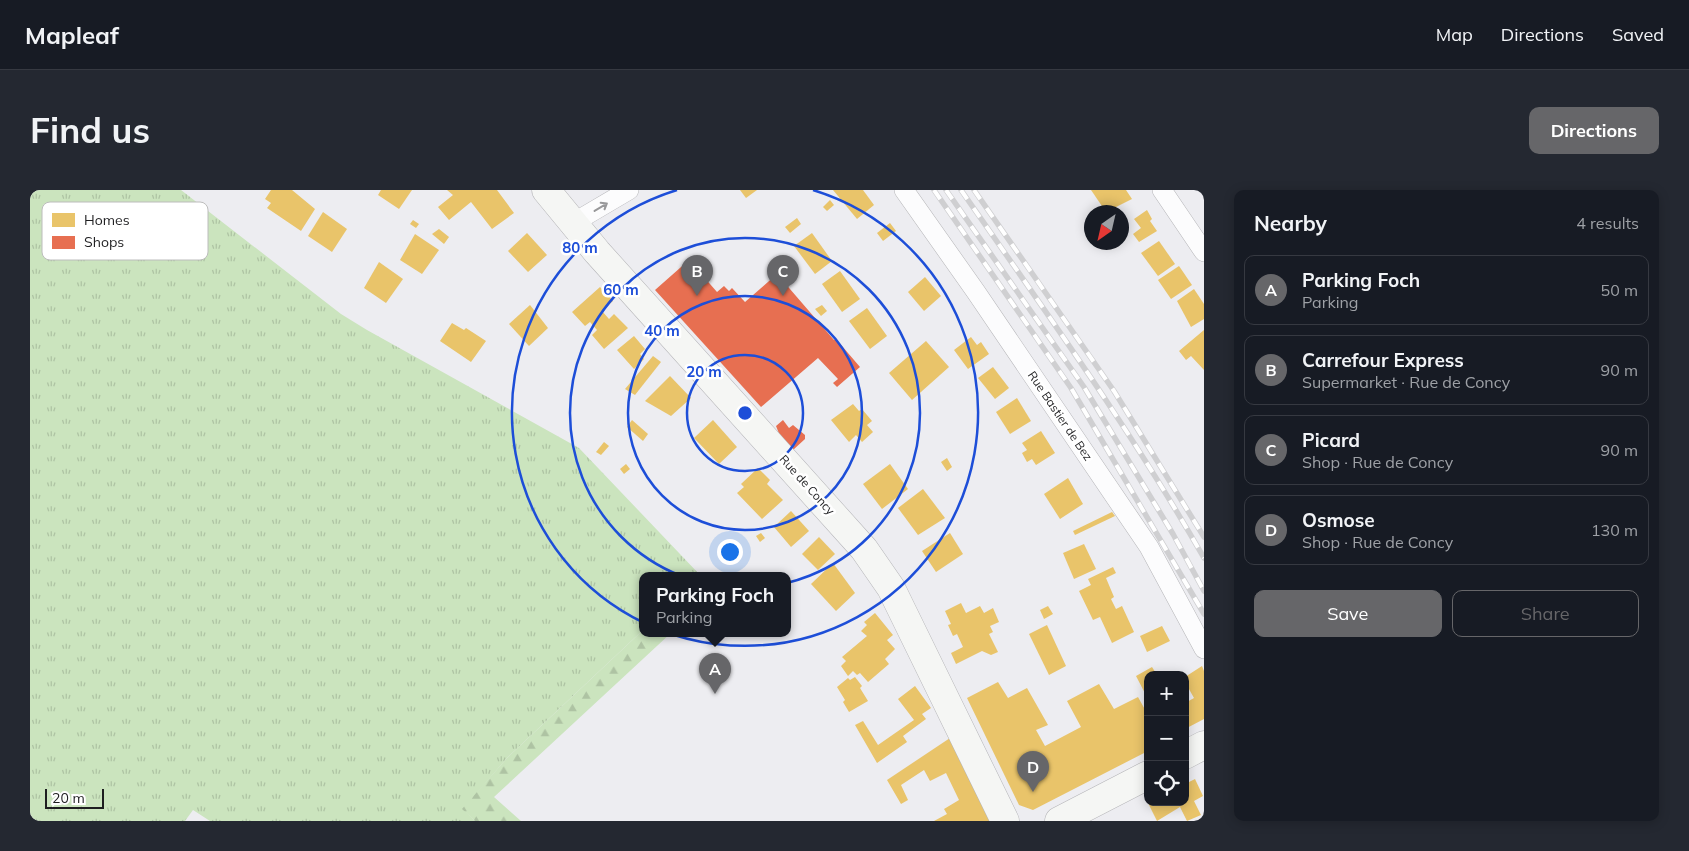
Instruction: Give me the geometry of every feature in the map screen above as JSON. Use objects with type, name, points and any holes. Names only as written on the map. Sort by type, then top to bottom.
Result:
[{"type":"street","name":"Rue de Concy","points":[[546,190],[573,223],[864,549],[892,588],[1005,821]]},
{"type":"street","points":[[573,223],[629,190]]},
{"type":"street","name":"Rue Bastier de Bez","points":[[904,190],[976,292],[1149,547],[1204,649]]},
{"type":"street","points":[[1162,190],[1204,252]]},
{"type":"street","points":[[1059,821],[1144,777]]},
{"type":"green space","points":[[30,190],[181,190],[196,202],[42,202],[42,260],[208,260],[208,211],[341,314],[579,448],[697,572],[639,572],[639,634],[507,758],[463,809],[475,821],[210,821],[193,810],[185,821],[30,821]]},
{"type":"green space","points":[[639,634],[639,637],[667,637],[494,797],[521,821],[475,821],[462,809],[507,758]]},
{"type":"building: Homes","points":[[271,190],[292,190],[315,209],[301,231],[267,208],[271,203],[265,199]]},
{"type":"building: Homes","points":[[381,190],[412,190],[399,209],[378,195]]},
{"type":"building: Homes","points":[[447,190],[497,190],[514,213],[492,229],[471,202],[449,220],[438,207],[453,195]]},
{"type":"building: Homes","points":[[740,190],[757,190],[746,198]]},
{"type":"building: Homes","points":[[833,190],[863,190],[874,205],[857,219]]},
{"type":"building: Homes","points":[[1091,190],[1126,190],[1132,199],[1120,205],[1101,205]]},
{"type":"building: Homes","points":[[830,200],[834,205],[827,211],[823,207]]},
{"type":"building: Homes","points":[[1147,210],[1152,219],[1150,221],[1157,231],[1139,242],[1133,234],[1141,228],[1134,219]]},
{"type":"building: Homes","points":[[323,212],[347,229],[332,252],[308,236]]},
{"type":"building: Homes","points":[[797,218],[801,224],[790,233],[785,227]]},
{"type":"building: Homes","points":[[413,220],[419,224],[416,228],[410,224]]},
{"type":"building: Homes","points":[[890,223],[896,231],[883,241],[877,233]]},
{"type":"building: Homes","points":[[439,229],[449,237],[444,244],[432,234]]},
{"type":"building: Homes","points":[[527,233],[547,255],[528,272],[508,251]]},
{"type":"building: Homes","points":[[812,233],[832,261],[815,274],[794,246]]},
{"type":"building: Homes","points":[[415,234],[439,250],[422,274],[400,260]]},
{"type":"building: Homes","points":[[1159,241],[1175,264],[1158,276],[1141,253]]},
{"type":"building: Homes","points":[[379,262],[403,279],[386,303],[364,288]]},
{"type":"building: Homes","points":[[1179,266],[1192,285],[1171,299],[1158,280]]},
{"type":"building: Homes","points":[[794,268],[797,272],[790,277],[787,273]]},
{"type":"building: Homes","points":[[840,271],[860,299],[842,312],[822,284]]},
{"type":"building: Homes","points":[[925,277],[941,296],[924,311],[908,292]]},
{"type":"building: Homes","points":[[600,287],[613,301],[602,311],[609,319],[614,314],[628,328],[604,349],[592,335],[597,330],[590,322],[585,326],[572,312]]},
{"type":"building: Homes","points":[[1194,289],[1204,304],[1204,319],[1191,327],[1177,301]]},
{"type":"building: Homes","points":[[530,305],[548,328],[529,346],[509,324]]},
{"type":"building: Homes","points":[[822,305],[827,311],[821,316],[815,309]]},
{"type":"building: Homes","points":[[867,308],[887,336],[870,349],[849,321]]},
{"type":"building: Homes","points":[[452,323],[464,330],[466,328],[486,341],[471,362],[440,341]]},
{"type":"building: Homes","points":[[1204,330],[1204,370],[1191,356],[1186,360],[1179,351]]},
{"type":"building: Homes","points":[[634,336],[645,349],[640,354],[644,359],[634,369],[617,350]]},
{"type":"building: Homes","points":[[971,337],[977,345],[981,342],[989,354],[968,369],[954,350]]},
{"type":"building: Homes","points":[[926,341],[949,367],[912,400],[889,373]]},
{"type":"building: Homes","points":[[653,356],[661,362],[635,395],[625,389]]},
{"type":"building: Homes","points":[[993,367],[1009,388],[995,399],[978,378]]},
{"type":"building: Homes","points":[[670,376],[691,398],[671,416],[645,401]]},
{"type":"building: Homes","points":[[1017,398],[1031,421],[1010,434],[996,412]]},
{"type":"building: Homes","points":[[853,404],[859,411],[862,409],[872,421],[867,425],[873,432],[862,442],[856,435],[849,442],[831,420]]},
{"type":"building: Homes","points":[[632,420],[648,434],[643,441],[627,427]]},
{"type":"building: Homes","points":[[713,420],[737,447],[719,464],[694,438]]},
{"type":"building: Homes","points":[[1041,431],[1055,453],[1036,465],[1032,459],[1027,462],[1022,453],[1027,450],[1022,443]]},
{"type":"building: Homes","points":[[604,442],[609,446],[601,455],[596,452]]},
{"type":"building: Homes","points":[[947,458],[952,467],[947,471],[941,462]]},
{"type":"building: Homes","points":[[626,464],[630,469],[624,474],[620,469]]},
{"type":"building: Homes","points":[[890,464],[908,489],[882,509],[863,484]]},
{"type":"building: Homes","points":[[758,468],[770,480],[767,484],[783,500],[762,519],[737,493],[744,487],[741,484]]},
{"type":"building: Homes","points":[[1068,478],[1083,504],[1060,519],[1044,494]]},
{"type":"building: Homes","points":[[923,489],[945,518],[918,535],[898,508]]},
{"type":"building: Homes","points":[[791,511],[809,531],[791,547],[774,527]]},
{"type":"building: Homes","points":[[1112,512],[1115,516],[1075,535],[1073,531]]},
{"type":"building: Homes","points":[[761,533],[765,538],[760,542],[756,536]]},
{"type":"building: Homes","points":[[950,533],[963,554],[936,572],[922,551]]},
{"type":"building: Homes","points":[[819,537],[835,554],[818,570],[802,554]]},
{"type":"building: Homes","points":[[1084,544],[1096,569],[1074,579],[1063,553]]},
{"type":"building: Homes","points":[[833,563],[855,593],[836,611],[811,584]]},
{"type":"building: Homes","points":[[1113,567],[1116,573],[1106,578],[1114,597],[1111,599],[1116,609],[1122,606],[1134,632],[1112,643],[1100,617],[1093,620],[1079,591],[1091,585],[1088,579]]},
{"type":"building: Homes","points":[[961,603],[966,613],[980,606],[984,613],[993,608],[999,622],[990,626],[993,632],[989,634],[998,652],[991,655],[982,651],[956,664],[951,653],[963,647],[957,634],[953,636],[948,625],[951,624],[945,611]]},
{"type":"building: Homes","points":[[1048,606],[1053,614],[1044,619],[1040,610]]},
{"type":"building: Homes","points":[[875,613],[893,635],[887,640],[895,649],[885,659],[889,664],[868,682],[860,673],[857,675],[853,671],[848,676],[841,666],[846,661],[842,657],[867,636],[861,631],[867,625],[864,622]]},
{"type":"building: Homes","points":[[1047,625],[1066,666],[1049,675],[1029,634]]},
{"type":"building: Homes","points":[[1162,626],[1170,641],[1147,652],[1140,636]]},
{"type":"building: Homes","points":[[1202,666],[1204,671],[1204,719],[1189,727],[1189,701],[1194,698],[1189,689],[1189,674]]},
{"type":"building: Homes","points":[[1152,667],[1154,671],[1145,671]]},
{"type":"building: Homes","points":[[1144,672],[1144,691],[1136,676]]},
{"type":"building: Homes","points":[[855,677],[862,686],[860,688],[868,701],[849,712],[843,702],[845,700],[837,687],[848,678],[850,680]]},
{"type":"building: Homes","points":[[998,682],[1008,698],[1027,688],[1048,725],[1036,730],[1045,746],[1081,727],[1067,701],[1099,684],[1114,709],[1138,697],[1144,708],[1144,753],[1033,810],[1019,805],[967,698]]},
{"type":"building: Homes","points":[[915,686],[931,708],[922,714],[926,719],[903,736],[907,742],[877,763],[855,725],[863,721],[878,745],[914,720],[898,699]]},
{"type":"building: Homes","points":[[953,736],[991,821],[934,821],[947,814],[944,809],[959,800],[946,773],[930,781],[924,770],[901,785],[908,800],[901,804],[887,780]]},
{"type":"building: Homes","points":[[1195,779],[1203,796],[1194,801],[1201,815],[1187,821],[1180,807],[1157,821],[1150,806],[1189,806],[1189,782]]},
{"type":"building: Shops","points":[[689,260],[717,292],[724,286],[729,291],[732,288],[745,302],[777,274],[860,367],[837,387],[833,383],[838,379],[818,358],[761,407],[655,290]]},
{"type":"building: Shops","points":[[783,420],[789,428],[793,425],[805,435],[805,439],[793,450],[780,436],[776,426]]},
{"type":"railway","points":[[934,190],[1071,388],[1204,614]]},
{"type":"railway","points":[[946,190],[1084,387],[1173,534],[1204,591]]},
{"type":"railway","points":[[961,190],[1117,417],[1204,558]]},
{"type":"railway","points":[[974,190],[1114,391],[1204,537]]},
{"type":"place","name":"Carrefour Express","points":[[697,296]]},
{"type":"place","name":"Picard","points":[[783,296]]},
{"type":"place","name":"Parking Foch","points":[[715,694]]},
{"type":"place","name":"Osmose","points":[[1033,792]]}]
